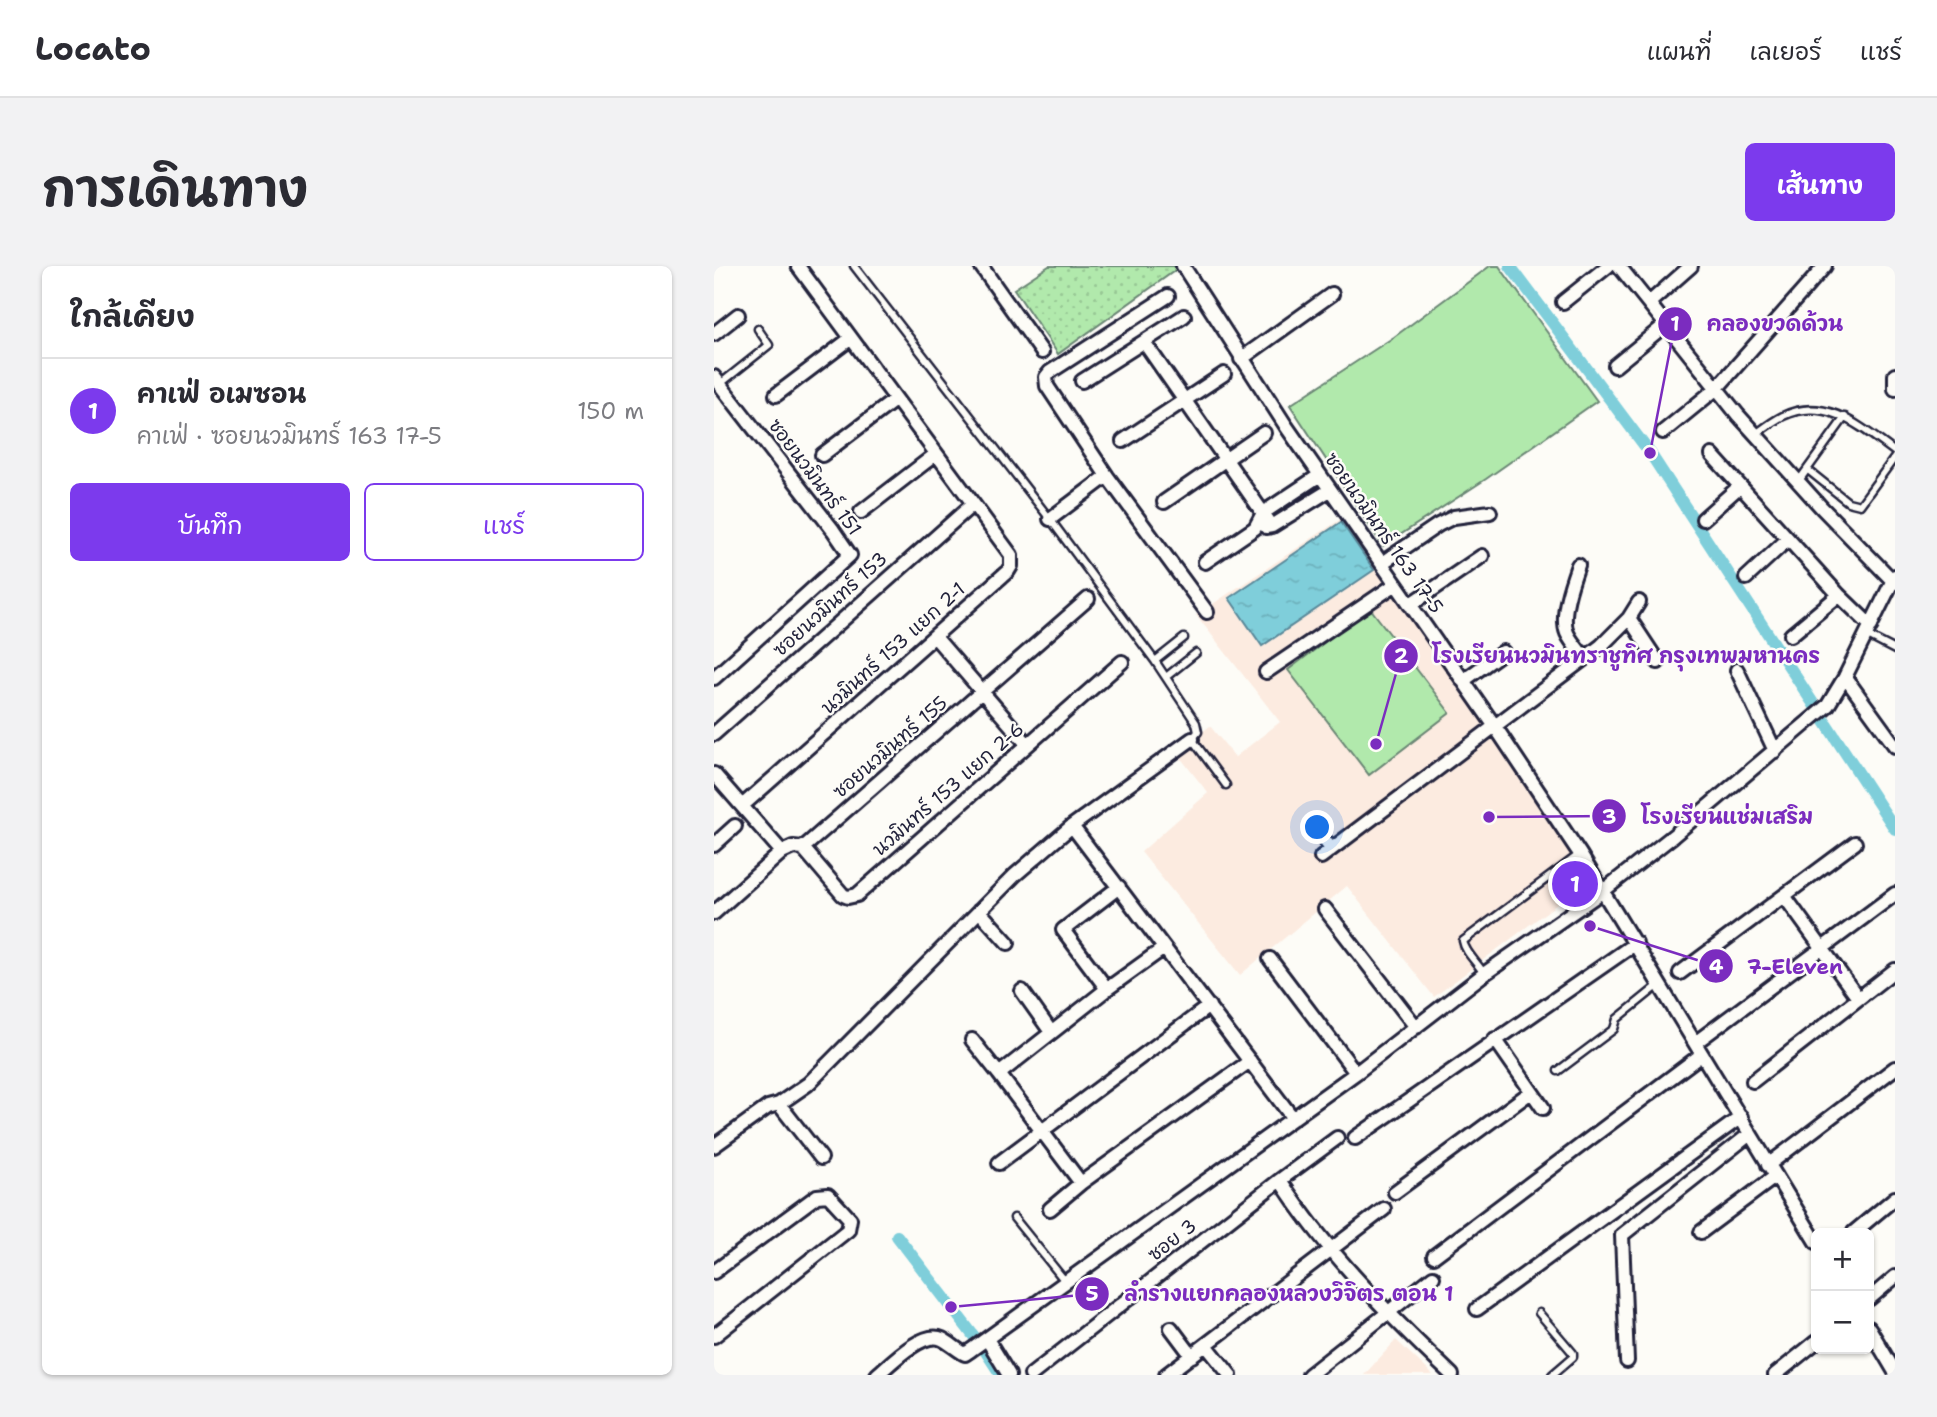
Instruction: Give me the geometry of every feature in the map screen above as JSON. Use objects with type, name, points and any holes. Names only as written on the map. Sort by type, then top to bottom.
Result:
[{"type":"street","points":[[798,266],[973,504]]},
{"type":"street","name":"ซอยนวมินทร์ 163 17-5","points":[[1182,266],[1241,359],[1580,854],[1811,1234]]},
{"type":"street","points":[[1563,302],[1608,266]]},
{"type":"street","points":[[885,1373],[922,1339],[933,1336],[941,1338],[965,1354],[986,1340],[1356,1073],[1484,974],[1603,891],[1776,751],[1828,705],[1894,580],[1798,482],[1738,415],[1619,266]]},
{"type":"street","points":[[1649,303],[1691,266]]},
{"type":"street","points":[[1662,432],[1717,388],[1825,266]]},
{"type":"street","points":[[987,268],[1042,352]]},
{"type":"street","points":[[1241,359],[1332,294]]},
{"type":"street","points":[[1168,296],[1046,377],[1050,393],[1107,476],[1208,612]]},
{"type":"street","points":[[714,334],[738,314]]},
{"type":"street","points":[[1082,381],[1184,316]]},
{"type":"street","points":[[1615,366],[1665,325]]},
{"type":"street","points":[[776,395],[850,339]]},
{"type":"street","points":[[1143,342],[1272,526]]},
{"type":"street","points":[[1123,441],[1224,374]]},
{"type":"street","points":[[1895,375],[1895,389]]},
{"type":"street","name":"ซอยนวมินทร์ 151","points":[[714,678],[849,555],[834,530],[716,384]]},
{"type":"street","points":[[822,455],[896,399]]},
{"type":"street","points":[[1164,502],[1264,433]]},
{"type":"street","points":[[861,512],[936,454]]},
{"type":"street","points":[[1712,455],[1868,630]]},
{"type":"street","points":[[1255,528],[1263,513],[1320,475]]},
{"type":"street","points":[[1050,519],[1107,476]]},
{"type":"street","points":[[1703,519],[1740,486]]},
{"type":"street","points":[[1205,562],[1255,528],[1272,526],[1330,490]]},
{"type":"street","name":"นวมินทร์ 153 แยก 2-1","points":[[742,806],[1012,566],[1011,555],[973,504]]},
{"type":"street","name":"ซอยนวมินทร์ 153","points":[[714,734],[973,504]]},
{"type":"street","points":[[1382,563],[1454,517],[1490,512]]},
{"type":"street","points":[[1746,578],[1788,539]]},
{"type":"street","points":[[1410,605],[1482,556]]},
{"type":"street","points":[[1578,565],[1568,598],[1565,626],[1568,636],[1584,657]]},
{"type":"street","points":[[1266,673],[1396,584]]},
{"type":"street","points":[[1791,635],[1839,595]]},
{"type":"street","name":"ซอยนวมินทร์ 155","points":[[803,848],[1088,599]]},
{"type":"street","points":[[1312,824],[1326,853],[1601,646],[1629,618],[1639,602]]},
{"type":"street","points":[[1629,618],[1658,662]]},
{"type":"street","points":[[935,637],[1027,744]]},
{"type":"street","points":[[1464,681],[1503,652]]},
{"type":"street","name":"นวมินทร์ 153 แยก 2-6","points":[[803,848],[843,895],[857,895],[1122,662]]},
{"type":"street","points":[[1737,670],[1776,751]]},
{"type":"street","points":[[1845,677],[1895,746]]},
{"type":"street","points":[[714,1146],[768,1107],[779,1104],[808,1084],[1015,875],[1072,826],[1192,739]]},
{"type":"street","points":[[714,775],[782,852]]},
{"type":"street","points":[[714,845],[736,826]]},
{"type":"street","points":[[1072,826],[1292,1117]]},
{"type":"street","points":[[1680,973],[1855,844]]},
{"type":"street","points":[[715,910],[782,852],[793,847],[803,848]]},
{"type":"street","points":[[1107,989],[1063,930],[1119,887]]},
{"type":"street","points":[[1434,1256],[1698,1049],[1822,947],[1895,894]]},
{"type":"street","points":[[1785,897],[1858,998]]},
{"type":"street","points":[[1325,909],[1416,1027]]},
{"type":"street","points":[[979,911],[1008,943]]},
{"type":"street","points":[[1355,1138],[1636,943]]},
{"type":"street","points":[[999,1074],[1051,1031],[1164,948]]},
{"type":"street","points":[[1270,959],[1356,1073]]},
{"type":"street","points":[[1753,1081],[1895,970]]},
{"type":"street","points":[[1022,991],[1051,1031]]},
{"type":"street","points":[[999,1163],[1209,1006]]},
{"type":"street","points":[[1495,1039],[1543,1108]]},
{"type":"street","points":[[972,1040],[1081,1183]]},
{"type":"street","points":[[1050,1209],[1081,1183],[1250,1061]]},
{"type":"street","points":[[1768,1165],[1895,1068]]},
{"type":"street","points":[[1395,1192],[1531,1092]]},
{"type":"street","points":[[779,1104],[821,1158]]},
{"type":"street","points":[[1477,1309],[1741,1117]]},
{"type":"street","points":[[1628,1361],[1622,1235],[1750,1134]]},
{"type":"street","name":"ซอย 3","points":[[1031,1375],[1337,1138]]},
{"type":"street","points":[[1701,1233],[1776,1176]]},
{"type":"street","points":[[1280,1180],[1331,1250],[1387,1313],[1452,1375]]},
{"type":"street","points":[[714,1272],[817,1196],[828,1195],[850,1219],[848,1230],[714,1336]]},
{"type":"street","points":[[1859,1228],[1895,1198]]},
{"type":"street","points":[[1166,1375],[1384,1209]]},
{"type":"street","points":[[1309,1375],[1433,1277]]},
{"type":"street","points":[[1874,1295],[1895,1277]]},
{"type":"street","points":[[1171,1328],[1192,1356]]},
{"type":"street","points":[[1874,1336],[1895,1372]]},
{"type":"street","points":[[986,1340],[1009,1375]]},
{"type":"street","points":[[1206,1345],[1230,1375]]},
{"type":"street","points":[[1775,1375],[1811,1346]]},
{"type":"lane","points":[[854,266],[1050,519],[1155,661],[1196,723],[1198,732],[1192,739],[1227,785]]},
{"type":"lane","points":[[716,384],[769,345],[758,329]]},
{"type":"lane","points":[[1756,434],[1784,416],[1808,409],[1825,410],[1845,417],[1895,452]]},
{"type":"lane","points":[[1798,482],[1845,417]]},
{"type":"lane","points":[[1808,470],[1848,502],[1860,505],[1895,457]]},
{"type":"lane","points":[[1868,630],[1895,650]]},
{"type":"lane","points":[[1155,661],[1185,638]]},
{"type":"lane","points":[[1166,677],[1196,653]]},
{"type":"lane","points":[[1484,974],[1464,947],[1463,941],[1580,854]]},
{"type":"lane","points":[[1558,1071],[1614,1029],[1617,1019],[1661,984]]},
{"type":"lane","points":[[1014,1218],[1066,1283]]},
{"type":"lane","points":[[1539,1313],[1573,1353],[1573,1357],[1552,1375]]},
{"type":"shaded area","points":[[1344,517],[1589,880],[1434,997],[1347,886],[1240,975],[1141,852],[1208,793],[1176,752],[1210,726],[1235,757],[1280,722],[1196,615]]},
{"type":"shaded area","points":[[1396,1340],[1433,1375],[1364,1375]]},
{"type":"green space","points":[[1049,266],[1174,266],[1177,269],[1058,354],[1014,289]]},
{"type":"green space","points":[[1490,266],[1499,266],[1597,401],[1486,479],[1383,546],[1290,405],[1394,337]]},
{"type":"green space","points":[[1370,608],[1450,713],[1369,775],[1288,670]]},
{"type":"water","points":[[1341,522],[1374,570],[1262,646],[1229,598]]},
{"type":"waterway","points":[[1510,266],[1650,453],[1895,829]]},
{"type":"waterway","points":[[897,1236],[1001,1375]]},
{"type":"place","name":"คลองขวดด้วน","points":[[1650,453]]},
{"type":"place","name":"โรงเรียนนวมินทราชูทิศ กรุงเทพมหานคร","points":[[1376,744]]},
{"type":"place","name":"โรงเรียนแช่มเสริม","points":[[1489,817]]},
{"type":"place","name":"คาเฟ่ อเมซอน","points":[[1575,884]]},
{"type":"place","name":"7-Eleven","points":[[1590,926]]},
{"type":"place","name":"ลำรางแยกคลองหลวงวิจิตร ตอน 1","points":[[951,1307]]}]
